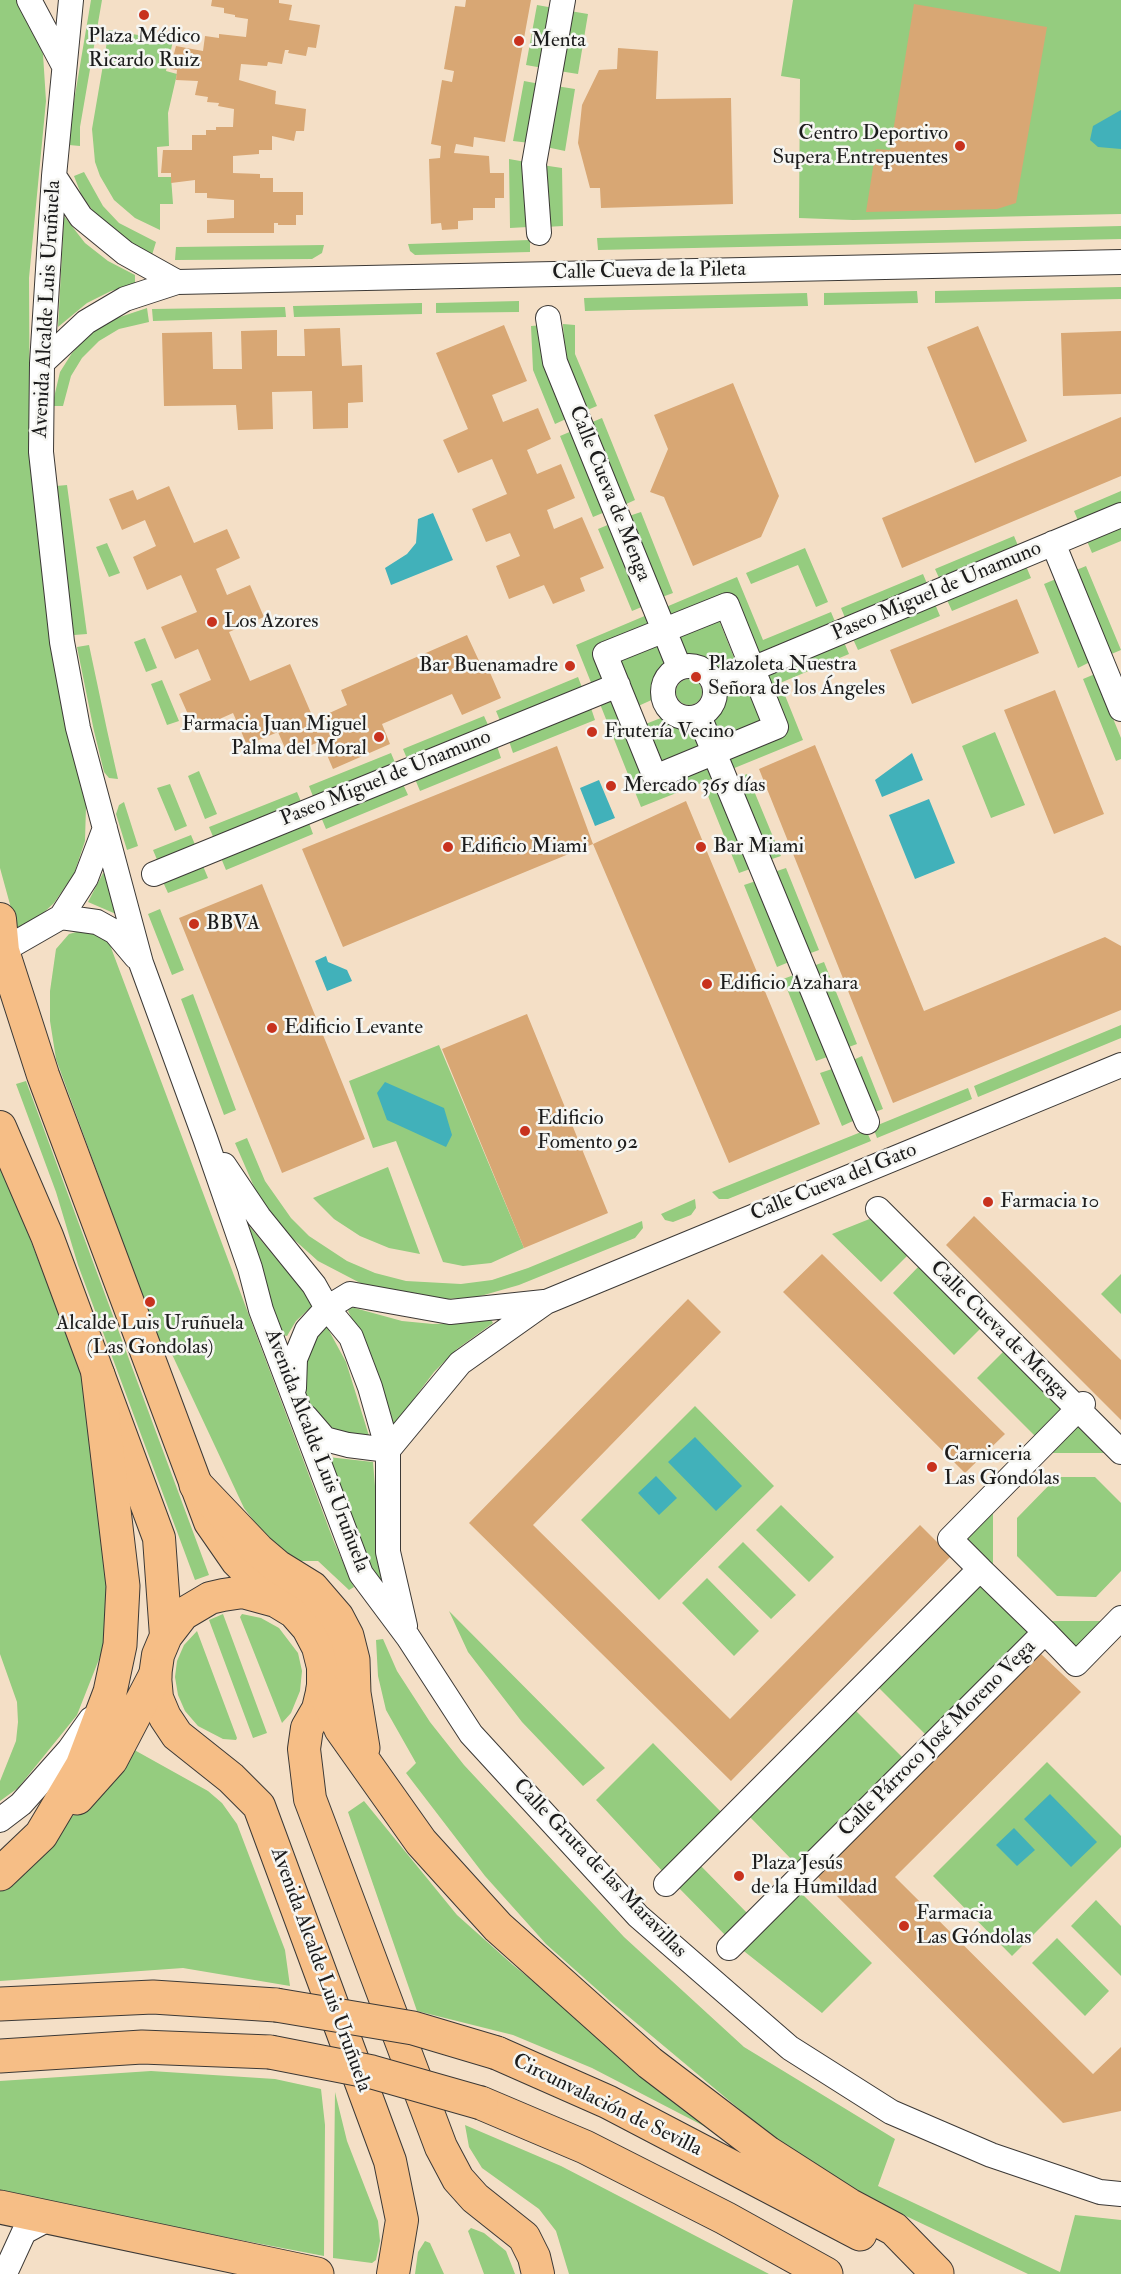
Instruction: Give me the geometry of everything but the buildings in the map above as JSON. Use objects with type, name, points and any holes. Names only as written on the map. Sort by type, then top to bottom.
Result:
[{"type":"highway","points":[[41,1835],[82,1766],[110,1692],[120,1644],[123,1586],[118,1525],[98,1375]]},
{"type":"highway","points":[[196,1485],[258,1550],[278,1567],[312,1588],[337,1617],[347,1636],[353,1660],[354,1693],[367,1768]]},
{"type":"highway","points":[[0,1874],[41,1835],[111,1760],[155,1676]]},
{"type":"highway","points":[[323,1688],[341,1728],[421,1842],[498,1927],[650,2063],[768,2153],[849,2205],[894,2229],[938,2273]]},
{"type":"highway","name":"Circunvalación de Sevilla","points":[[0,2004],[153,1997],[276,2005],[413,2028],[497,2053],[608,2102],[756,2182],[938,2273]]},
{"type":"highway","points":[[0,2056],[142,2046],[270,2052],[372,2072],[481,2103],[585,2147],[725,2218],[826,2274]]},
{"type":"highway","points":[[0,2207],[317,2274]]},
{"type":"main road","points":[[0,919],[2,951],[43,1076],[210,1522],[237,1562],[276,1601],[294,1612],[308,1628],[318,1647],[324,1667],[323,1688],[318,1709],[308,1728],[304,1749],[310,1799],[441,2147],[458,2179],[475,2198],[524,2237],[534,2257],[538,2274]]},
{"type":"main road","points":[[0,1127],[47,1236],[159,1538],[166,1636]]},
{"type":"main road","points":[[155,1676],[158,1655],[166,1636],[183,1614],[210,1598],[243,1593],[276,1601]]},
{"type":"main road","name":"Avenida Alcalde Luis Uruñuela","points":[[155,1676],[157,1698],[165,1717],[177,1735],[231,1778],[259,1806],[390,2161],[402,2220],[393,2274]]},
{"type":"street","points":[[29,0],[63,64]]},
{"type":"street","name":"Avenida Alcalde Luis Uruñuela","points":[[71,0],[63,64],[54,176],[42,363],[41,452],[62,642],[78,728],[141,963],[205,1137],[250,1268],[261,1310],[361,1574],[408,1637]]},
{"type":"street","points":[[539,233],[534,164],[563,0]]},
{"type":"street","points":[[54,176],[81,217],[125,253],[177,282]]},
{"type":"street","name":"Calle Cueva de la Pileta","points":[[177,282],[1121,262]]},
{"type":"street","points":[[42,363],[96,316],[125,299],[177,282]]},
{"type":"street","name":"Calle Cueva de Menga","points":[[548,318],[555,362],[680,668]]},
{"type":"street","name":"Paseo Miguel de Unamuno","points":[[753,669],[1121,515]]},
{"type":"street","points":[[1053,543],[1121,710]]},
{"type":"street","points":[[727,605],[776,728],[655,777],[605,654],[665,630],[727,605]]},
{"type":"street","points":[[697,667],[711,677],[714,685],[714,700],[699,716],[684,718],[666,705],[663,696],[666,679],[680,668],[697,667]]},
{"type":"street","points":[[714,685],[753,669]]},
{"type":"street","name":"Paseo Miguel de Unamuno","points":[[154,874],[618,685]]},
{"type":"street","points":[[631,718],[666,705]]},
{"type":"street","points":[[699,716],[867,1122]]},
{"type":"street","points":[[2,951],[61,917],[86,878],[105,828]]},
{"type":"street","name":"Avenida Alcalde Luis Uruñuela","points":[[61,917],[97,922],[115,932],[141,963]]},
{"type":"street","name":"Calle Cueva del Gato","points":[[546,1302],[1121,1065]]},
{"type":"street","name":"Avenida Alcalde Luis Uruñuela","points":[[205,1137],[259,1217],[314,1285],[327,1308],[351,1337],[370,1387],[388,1450],[388,1552],[408,1637]]},
{"type":"street","name":"Calle Cueva de Menga","points":[[878,1209],[1081,1407],[1121,1452]]},
{"type":"street","points":[[350,1294],[450,1312],[546,1302],[460,1363],[388,1450],[348,1445],[325,1439],[296,1402],[295,1359],[307,1330],[327,1308],[350,1294]]},
{"type":"street","name":"Calle Párroco José Moreno Vega","points":[[1081,1407],[950,1539],[1076,1664],[1121,1618]]},
{"type":"street","points":[[666,1884],[980,1569]]},
{"type":"street","name":"Calle Párroco José Moreno Vega","points":[[729,1948],[1045,1632]]},
{"type":"street","name":"Calle Gruta de las Maravillas","points":[[408,1637],[471,1734],[638,1916],[790,2048],[891,2112],[991,2155],[1100,2192],[1121,2194]]},
{"type":"street","points":[[0,1820],[21,1804],[69,1750],[110,1692]]},
{"type":"street","points":[[7,2271],[24,2232],[50,2218]]},
{"type":"street","points":[[0,2235],[7,2271]]},
{"type":"green space","points":[[0,0],[20,2],[43,54],[46,101],[29,278],[30,455],[49,636],[86,806],[85,841],[74,874],[54,903],[38,918],[17,930],[0,868]]},
{"type":"green space","points":[[91,0],[102,0],[80,127],[80,146],[69,145],[70,125]]},
{"type":"green space","name":"Centro Deportivo Supera Entrepuentes","points":[[793,0],[1121,0],[1121,214],[853,220],[799,218],[800,79],[781,76]]},
{"type":"green space","points":[[537,5],[554,8],[543,68],[526,65]]},
{"type":"green space","points":[[570,11],[588,14],[578,74],[559,71]]},
{"type":"green space","points":[[109,30],[173,41],[166,71],[177,74],[168,113],[169,146],[157,147],[158,177],[171,177],[173,204],[160,204],[160,230],[135,218],[114,200],[95,162],[92,129]]},
{"type":"green space","points":[[524,81],[540,84],[530,143],[513,141]]},
{"type":"green space","points":[[556,86],[575,89],[565,151],[546,147]]},
{"type":"green space","points":[[509,159],[526,162],[528,227],[510,228]]},
{"type":"green space","points":[[542,165],[562,168],[563,226],[545,227]]},
{"type":"green space","points":[[84,172],[103,206],[119,223],[156,242],[152,255],[131,246],[95,214],[81,194],[74,176]]},
{"type":"green space","points":[[64,216],[85,243],[108,261],[135,275],[135,284],[111,291],[87,303],[58,327]]},
{"type":"green space","points":[[1121,226],[1121,239],[598,250],[597,238]]},
{"type":"green space","points":[[530,240],[530,252],[415,255],[410,251],[408,244]]},
{"type":"green space","points":[[324,245],[322,253],[312,259],[175,260],[176,247]]},
{"type":"green space","points":[[1121,287],[1121,299],[935,303],[935,291]]},
{"type":"green space","points":[[917,291],[918,303],[824,305],[824,293]]},
{"type":"green space","points":[[807,293],[808,306],[585,311],[584,298]]},
{"type":"green space","points":[[519,301],[519,312],[436,313],[436,303]]},
{"type":"green space","points":[[422,303],[422,314],[294,317],[293,306]]},
{"type":"green space","points":[[285,307],[286,317],[153,321],[152,309]]},
{"type":"green space","points":[[147,308],[149,322],[119,329],[99,341],[82,358],[71,376],[63,406],[52,406],[60,372],[72,353],[91,333],[111,320]]},
{"type":"green space","points":[[563,324],[575,325],[575,354],[597,406],[585,411],[565,361]]},
{"type":"green space","points":[[544,325],[566,419],[555,424],[533,370],[531,326]]},
{"type":"green space","points":[[602,418],[635,500],[624,505],[590,423]]},
{"type":"green space","points":[[572,431],[605,512],[593,517],[560,436]]},
{"type":"green space","points":[[67,485],[87,634],[74,635],[65,578],[56,486]]},
{"type":"green space","points":[[1121,491],[1121,505],[1079,523],[1074,511]]},
{"type":"green space","points":[[641,512],[673,593],[662,597],[629,516]]},
{"type":"green space","points":[[610,524],[644,606],[632,611],[598,529]]},
{"type":"green space","points":[[1121,527],[1121,541],[1092,553],[1087,541]]},
{"type":"green space","points":[[1014,536],[1019,548],[940,580],[935,569]]},
{"type":"green space","points":[[107,543],[120,573],[109,577],[96,547]]},
{"type":"green space","points":[[805,548],[828,602],[816,607],[798,565],[751,584],[746,573]]},
{"type":"green space","points":[[1026,566],[1031,578],[952,611],[947,600]]},
{"type":"green space","points":[[1086,566],[1121,650],[1109,655],[1074,571]]},
{"type":"green space","points":[[923,574],[928,586],[846,620],[841,608]]},
{"type":"green space","points":[[737,577],[763,640],[831,612],[836,624],[756,657],[729,594],[670,618],[666,607]]},
{"type":"green space","points":[[1056,579],[1090,662],[1078,668],[1044,584]]},
{"type":"green space","points":[[935,604],[940,616],[858,650],[853,639]]},
{"type":"green space","points":[[647,615],[652,626],[592,651],[603,680],[592,685],[576,645]]},
{"type":"green space","points":[[719,620],[737,665],[716,673],[699,661],[687,659],[678,637]]},
{"type":"green space","points":[[145,638],[157,668],[146,672],[134,642]]},
{"type":"green space","points":[[844,642],[849,654],[780,683],[803,740],[732,769],[727,757],[787,732],[763,675]]},
{"type":"green space","points":[[89,645],[118,779],[109,778],[104,772],[94,731],[77,647]]},
{"type":"green space","points":[[659,645],[668,667],[656,686],[656,698],[636,707],[618,662]]},
{"type":"green space","points":[[1095,674],[1121,738],[1121,759],[1116,761],[1083,679]]},
{"type":"green space","points":[[578,677],[583,690],[501,723],[496,711]]},
{"type":"green space","points":[[689,679],[698,683],[702,692],[698,701],[689,705],[680,701],[676,692],[680,683]]},
{"type":"green space","points":[[162,680],[179,721],[167,725],[151,684]]},
{"type":"green space","points":[[745,683],[761,722],[719,739],[711,717],[721,703],[722,693]]},
{"type":"green space","points":[[610,699],[647,790],[709,765],[714,778],[641,807],[600,704]]},
{"type":"green space","points":[[591,708],[595,720],[513,753],[509,741]]},
{"type":"green space","points":[[484,716],[489,727],[408,761],[403,749]]},
{"type":"green space","points":[[666,716],[674,722],[692,725],[701,747],[659,764],[643,725]]},
{"type":"green space","points":[[995,732],[1025,805],[991,818],[962,746]]},
{"type":"green space","points":[[497,746],[501,758],[420,791],[415,779]]},
{"type":"green space","points":[[391,753],[396,765],[314,799],[309,786]]},
{"type":"green space","points":[[199,771],[217,814],[205,819],[188,776]]},
{"type":"green space","points":[[747,774],[781,856],[769,860],[736,779]]},
{"type":"green space","points":[[170,784],[187,826],[175,831],[157,788]]},
{"type":"green space","points":[[403,784],[408,795],[326,829],[321,817]]},
{"type":"green space","points":[[718,787],[750,869],[739,873],[706,791]]},
{"type":"green space","points":[[297,792],[302,804],[214,839],[209,827]]},
{"type":"green space","points":[[124,802],[138,846],[127,850],[116,814],[119,805]]},
{"type":"green space","points":[[309,823],[313,834],[226,870],[221,858]]},
{"type":"green space","points":[[191,835],[196,847],[158,862],[153,850]]},
{"type":"green space","points":[[203,866],[208,878],[168,893],[163,882]]},
{"type":"green space","points":[[786,868],[819,950],[808,954],[774,872]]},
{"type":"green space","points":[[103,873],[108,875],[116,914],[88,902]]},
{"type":"green space","points":[[756,881],[789,962],[777,967],[744,885]]},
{"type":"green space","points":[[160,909],[184,970],[172,975],[148,914]]},
{"type":"green space","points":[[84,930],[102,936],[110,945],[334,1542],[354,1587],[349,1590],[318,1561],[299,1561],[272,1542],[257,1525],[244,1508],[169,1348],[162,1350],[56,1059],[50,1021],[50,991],[56,949],[69,934]]},
{"type":"green space","points":[[824,962],[857,1044],[846,1048],[813,966]]},
{"type":"green space","points":[[794,975],[827,1057],[816,1061],[783,979]]},
{"type":"green space","points":[[193,994],[236,1110],[224,1115],[181,999]]},
{"type":"green space","points":[[1121,1025],[1121,1038],[978,1097],[974,1086]]},
{"type":"green space","points":[[439,1045],[524,1248],[491,1263],[463,1266],[443,1262],[396,1141],[373,1148],[349,1081]]},
{"type":"green space","points":[[862,1056],[883,1109],[872,1113],[851,1061]]},
{"type":"green space","points":[[832,1069],[853,1121],[842,1126],[820,1073]]},
{"type":"green space","points":[[26,1081],[209,1575],[195,1580],[78,1265],[56,1192],[16,1084]]},
{"type":"green space","points":[[968,1088],[972,1099],[877,1138],[873,1127]]},
{"type":"green space","points":[[866,1130],[871,1141],[728,1199],[719,1199],[712,1192]]},
{"type":"green space","points":[[247,1138],[265,1181],[291,1218],[309,1236],[347,1261],[375,1273],[406,1281],[461,1284],[492,1280],[528,1268],[642,1221],[643,1228],[635,1238],[519,1285],[477,1297],[432,1300],[366,1286],[318,1261],[281,1228],[255,1189],[235,1143]]},
{"type":"green space","points":[[0,1161],[77,1361],[84,1388],[107,1579],[105,1644],[77,1715],[18,1788],[0,1801],[0,1781],[16,1741],[18,1722],[17,1702],[0,1654]]},
{"type":"green space","points":[[388,1167],[420,1254],[389,1248],[360,1236],[334,1219],[313,1198]]},
{"type":"green space","points":[[695,1199],[696,1208],[691,1215],[673,1222],[665,1220],[661,1214]]},
{"type":"green space","points":[[872,1218],[909,1254],[881,1282],[832,1234]]},
{"type":"green space","points":[[245,1221],[314,1304],[296,1321],[287,1336],[282,1335],[240,1223]]},
{"type":"green space","points":[[920,1265],[982,1327],[954,1355],[893,1293]]},
{"type":"green space","points":[[1121,1274],[1121,1314],[1101,1294]]},
{"type":"green space","points":[[351,1307],[402,1321],[433,1324],[465,1323],[490,1318],[493,1323],[457,1349],[434,1372],[397,1427],[394,1427],[374,1362],[348,1311]]},
{"type":"green space","points":[[327,1327],[346,1362],[370,1439],[330,1429],[313,1412],[304,1391],[304,1363],[313,1342]]},
{"type":"green space","points":[[1005,1350],[1065,1410],[1037,1438],[977,1378]]},
{"type":"green space","points":[[695,1406],[774,1486],[659,1600],[581,1520]]},
{"type":"green space","points":[[1077,1421],[1108,1453],[1044,1453]]},
{"type":"green space","points":[[328,1457],[373,1462],[383,1582],[378,1583]]},
{"type":"green space","points":[[1057,1477],[1095,1477],[1121,1503],[1121,1571],[1096,1597],[1057,1596],[1017,1556],[1017,1518]]},
{"type":"green space","points":[[781,1505],[834,1557],[809,1582],[756,1530]]},
{"type":"green space","points":[[993,1505],[993,1568],[961,1537]]},
{"type":"green space","points":[[743,1542],[796,1595],[771,1619],[718,1567]]},
{"type":"green space","points":[[707,1578],[759,1631],[734,1656],[682,1603]]},
{"type":"green space","points":[[981,1581],[1033,1632],[928,1737],[877,1686]]},
{"type":"green space","points":[[449,1611],[605,1768],[583,1786],[522,1722],[468,1652]]},
{"type":"green space","points":[[223,1614],[267,1733],[253,1738],[209,1620]]},
{"type":"green space","points":[[242,1614],[261,1618],[279,1628],[298,1653],[302,1671],[300,1691],[291,1713],[282,1723],[240,1617]]},
{"type":"green space","points":[[1045,1621],[1109,1621],[1077,1653]]},
{"type":"green space","points":[[197,1631],[236,1740],[223,1739],[198,1726],[185,1711],[178,1695],[175,1677],[177,1661],[184,1645]]},
{"type":"green space","points":[[383,1639],[397,1671],[430,1722],[464,1765],[624,1937],[744,2047],[895,2139],[878,2186],[1060,2272],[1075,2215],[1121,2220],[1121,2274],[1028,2274],[868,2198],[793,2154],[610,2001],[546,1944],[485,1876],[406,1773],[416,1763],[386,1710],[378,1676],[376,1640]]},
{"type":"green space","points":[[854,1709],[905,1760],[799,1867],[748,1815]]},
{"type":"green space","points":[[653,1743],[725,1816],[665,1874],[596,1800]]},
{"type":"green space","points":[[129,1747],[208,1791],[222,1803],[237,1824],[285,1950],[290,1986],[183,1968],[0,1981],[0,1891],[105,1783]]},
{"type":"green space","points":[[1047,1762],[1121,1836],[1121,1847],[1012,1956],[933,1876]]},
{"type":"green space","points":[[364,1801],[457,1915],[513,1965],[729,2139],[592,2068],[513,2035],[417,2011],[348,1812]]},
{"type":"green space","points":[[699,1864],[750,1916],[728,1938],[677,1886]]},
{"type":"green space","points":[[799,1891],[872,1963],[822,2013],[740,1948]]},
{"type":"green space","points":[[1096,1900],[1121,1926],[1121,1976],[1071,1926]]},
{"type":"green space","points":[[1057,1938],[1109,1991],[1085,2016],[1032,1963]]},
{"type":"green space","points":[[151,2071],[275,2079],[321,2089],[325,2125],[324,2256],[0,2194],[0,2081]]},
{"type":"green space","points":[[335,2092],[347,2141],[378,2221],[380,2241],[376,2260],[372,2263],[333,2258]]},
{"type":"green space","points":[[465,2125],[561,2166],[769,2274],[569,2274],[556,2231],[539,2209],[482,2168],[469,2147]]},
{"type":"green space","points":[[471,2228],[484,2233],[506,2251],[515,2274],[484,2274],[468,2231]]},
{"type":"green space","points":[[425,2241],[430,2243],[444,2274],[415,2274],[418,2252]]},
{"type":"water","points":[[1121,110],[1121,149],[1098,147],[1090,140],[1093,126]]},
{"type":"water","points":[[433,513],[453,560],[391,585],[385,568],[407,554],[416,543],[418,519]]},
{"type":"water","points":[[912,753],[923,780],[882,797],[875,780]]},
{"type":"water","points":[[599,780],[615,818],[595,826],[580,788]]},
{"type":"water","points":[[929,799],[955,863],[915,879],[889,815]]},
{"type":"water","points":[[326,956],[328,962],[347,970],[352,981],[327,991],[315,961]]},
{"type":"water","points":[[385,1082],[444,1108],[452,1135],[446,1147],[387,1120],[377,1093]]},
{"type":"water","points":[[695,1437],[742,1486],[716,1511],[668,1462]]},
{"type":"water","points":[[656,1476],[677,1498],[659,1515],[638,1493]]},
{"type":"water","points":[[1050,1794],[1097,1842],[1071,1867],[1024,1819]]},
{"type":"water","points":[[1014,1828],[1035,1850],[1017,1866],[996,1845]]},
{"type":"place","name":"Plaza Médico Ricardo Ruiz","points":[[144,15]]},
{"type":"place","name":"Menta","points":[[519,41]]},
{"type":"place","name":"Centro Deportivo Supera Entrepuentes","points":[[960,146]]},
{"type":"place","name":"Los Azores","points":[[212,622]]},
{"type":"place","name":"Bar Buenamadre","points":[[570,666]]},
{"type":"place","name":"Plazoleta Nuestra Señora de los Ángeles","points":[[696,677]]},
{"type":"place","name":"Frutería Vecino","points":[[592,732]]},
{"type":"place","name":"Farmacia Juan Miguel Palma del Moral","points":[[379,737]]},
{"type":"place","name":"Mercado 365 días","points":[[611,786]]},
{"type":"place","name":"Edificio Miami","points":[[448,847]]},
{"type":"place","name":"Bar Miami","points":[[701,847]]},
{"type":"place","name":"BBVA","points":[[194,924]]},
{"type":"place","name":"Edificio Azahara","points":[[707,984]]},
{"type":"place","name":"Edificio Levante","points":[[272,1028]]},
{"type":"place","name":"Edificio Fomento 92","points":[[525,1131]]},
{"type":"place","name":"Farmacia 10","points":[[988,1202]]},
{"type":"place","name":"Alcalde Luis Uruñuela (Las Gondolas)","points":[[150,1302]]},
{"type":"place","name":"Carniceria Las Gondolas","points":[[932,1467]]},
{"type":"place","name":"Plaza Jesús de la Humildad","points":[[739,1876]]},
{"type":"place","name":"Farmacia Las Góndolas","points":[[904,1926]]}]
